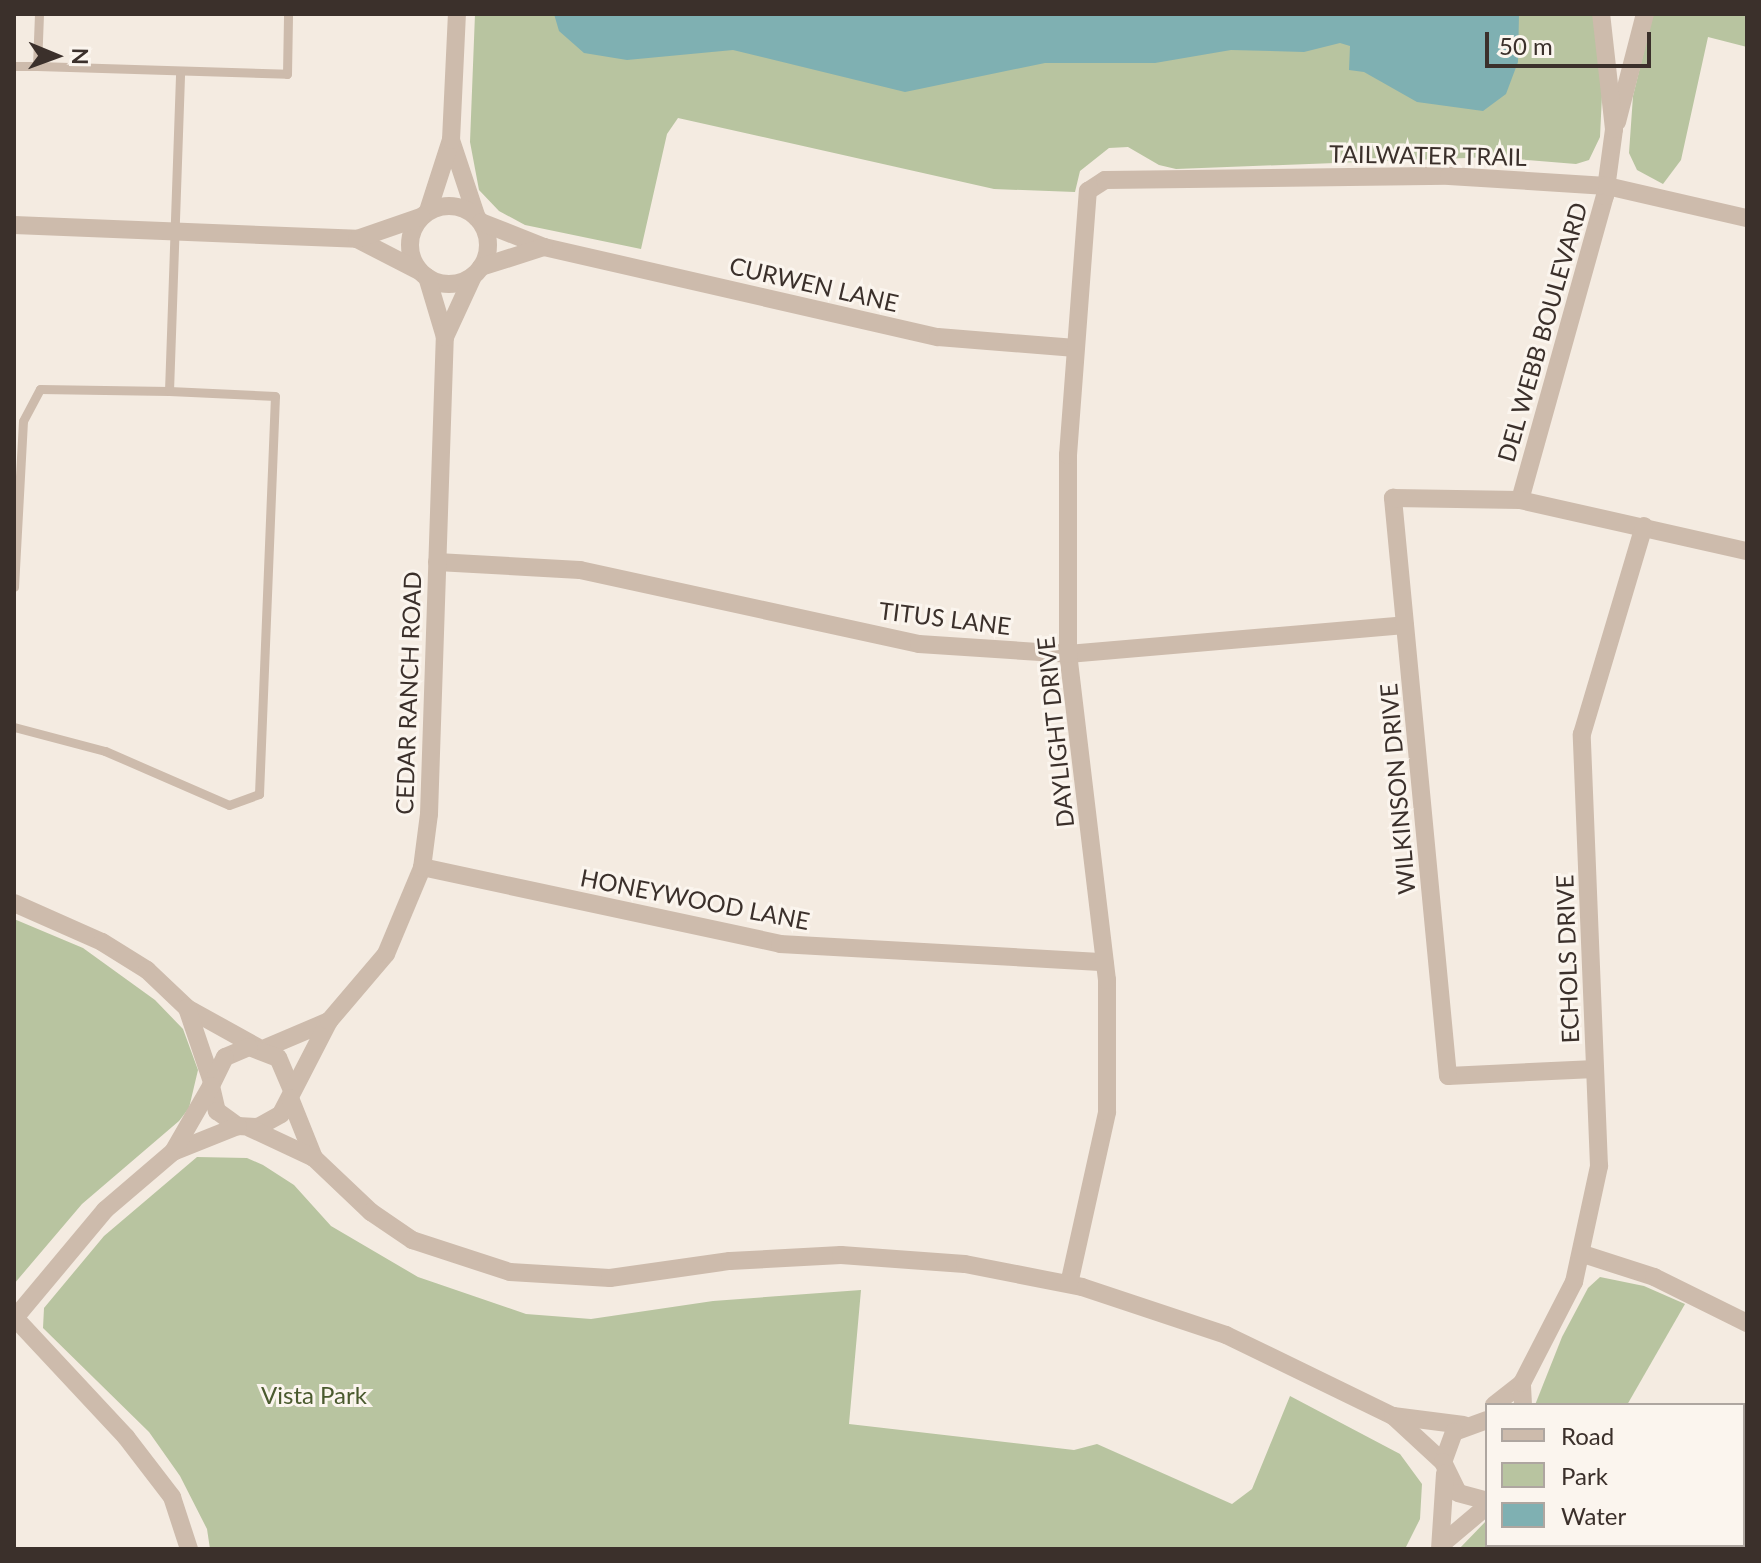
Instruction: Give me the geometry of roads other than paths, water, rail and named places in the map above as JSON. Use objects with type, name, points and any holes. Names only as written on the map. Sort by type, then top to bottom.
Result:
[{"type":"street","points":[[423,274],[410,244],[451,140],[457,14]]},
{"type":"street","name":"DEL WEBB BOULEVARD","points":[[1601,14],[1614,129]]},
{"type":"street","name":"DEL WEBB BOULEVARD","points":[[1520,500],[1596,240],[1614,129],[1645,14]]},
{"type":"street","points":[[451,140],[488,244],[477,271]]},
{"type":"street","name":"TAILWATER TRAIL","points":[[1105,180],[1449,176],[1607,186],[1747,218]]},
{"type":"street","name":"DAYLIGHT DRIVE","points":[[1069,1284],[1107,1112],[1105,962],[1068,654],[1068,455],[1088,191],[1105,180]]},
{"type":"street","points":[[14,225],[357,239],[455,206],[479,220]]},
{"type":"street","name":"CURWEN LANE","points":[[479,220],[544,247],[938,337],[1076,348]]},
{"type":"street","points":[[357,239],[445,284],[544,247]]},
{"type":"street","name":"CEDAR RANCH ROAD","points":[[445,337],[477,271]]},
{"type":"street","name":"CEDAR RANCH ROAD","points":[[290,1093],[329,1021],[386,954],[422,867],[429,814],[445,337],[423,274]]},
{"type":"street","name":"WILKINSON DRIVE","points":[[1520,500],[1393,498],[1448,1076],[1595,1069]]},
{"type":"street","points":[[1520,500],[1747,551]]},
{"type":"street","name":"ECHOLS DRIVE","points":[[1497,1403],[1522,1383],[1583,1254],[1599,1166],[1582,734],[1644,526]]},
{"type":"street","name":"TITUS LANE","points":[[437,562],[580,570],[919,644],[1068,654],[1405,625]]},
{"type":"street","name":"HONEYWOOD LANE","points":[[422,867],[780,944],[1105,962]]},
{"type":"street","points":[[14,903],[102,942],[147,970],[187,1008],[284,1064],[290,1093],[314,1158]]},
{"type":"street","points":[[187,1008],[217,1111],[244,1127],[314,1158],[349,1194],[412,1240],[510,1272],[610,1278],[730,1261],[841,1255],[965,1264],[1069,1284],[1226,1335],[1393,1416],[1444,1468],[1458,1493],[1485,1502]]},
{"type":"street","name":"CEDAR RANCH ROAD","points":[[260,1048],[329,1021]]},
{"type":"street","points":[[189,1549],[172,1497],[126,1437],[14,1318],[105,1210],[173,1152],[225,1057],[260,1048]]},
{"type":"street","points":[[173,1152],[244,1127],[275,1120],[290,1093]]},
{"type":"street","points":[[1583,1254],[1654,1277],[1747,1323]]},
{"type":"street","name":"ECHOLS DRIVE","points":[[1522,1383],[1523,1403]]},
{"type":"street","points":[[1393,1416],[1478,1419]]},
{"type":"street","points":[[1441,1546],[1448,1441],[1478,1419]]},
{"type":"street","points":[[1441,1546],[1485,1505]]},
{"type":"lane","points":[[37,66],[39,14]]},
{"type":"lane","points":[[14,66],[287,74],[288,14]]},
{"type":"lane","points":[[169,391],[180,73]]},
{"type":"lane","points":[[14,587],[23,421],[40,389],[275,396],[259,794],[229,805],[105,751],[14,727]]},
{"type":"water","points":[[554,14],[1519,14],[1518,62],[1506,94],[1483,111],[1417,102],[1364,72],[1349,70],[1350,46],[1340,43],[1304,52],[1231,50],[1155,63],[1045,63],[905,92],[733,50],[627,60],[584,53],[559,31]]},
{"type":"park label","name":"Vista Park","points":[[314,1395]]}]
